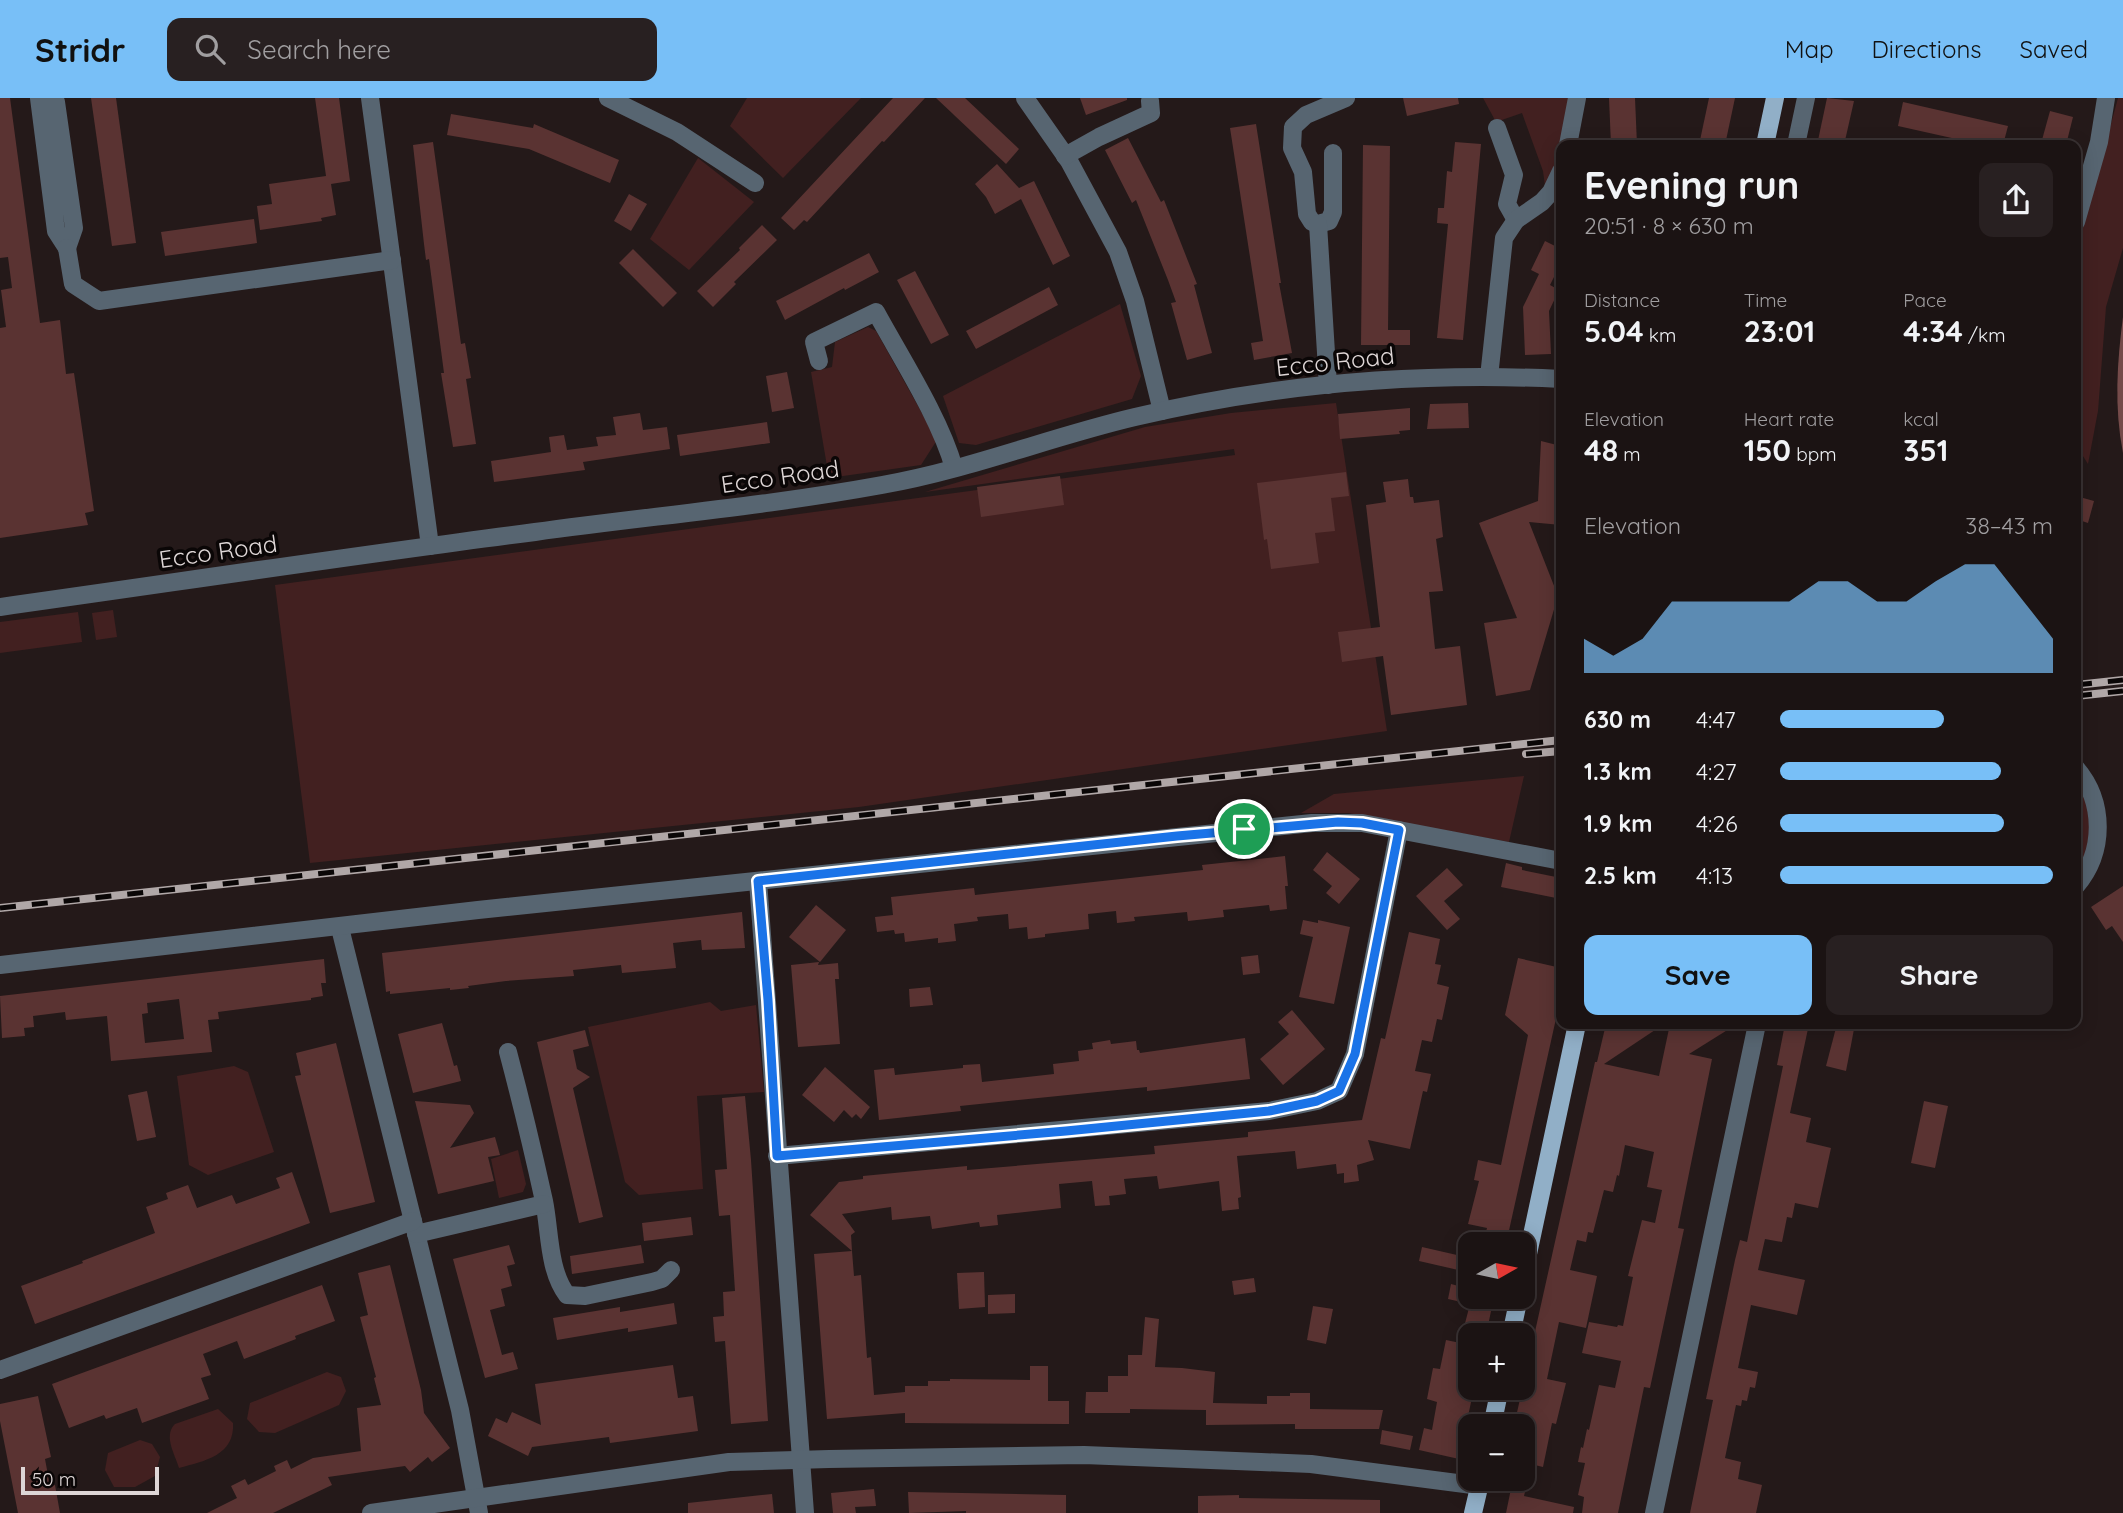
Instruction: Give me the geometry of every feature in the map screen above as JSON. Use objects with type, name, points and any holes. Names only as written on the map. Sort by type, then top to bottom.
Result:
[{"type":"main road","points":[[1766,140],[1775,98]]},
{"type":"main road","points":[[1533,1232],[1576,1029]]},
{"type":"main road","points":[[1473,1513],[1478,1491]]},
{"type":"street","points":[[39,98],[56,230],[67,248],[72,284],[99,301],[392,260]]},
{"type":"street","points":[[54,98],[57,102],[74,228],[67,248]]},
{"type":"street","points":[[370,98],[430,546]]},
{"type":"street","points":[[608,98],[677,132],[755,183]]},
{"type":"street","points":[[1025,98],[1065,156],[1118,252],[1135,301],[1162,411]]},
{"type":"street","points":[[1333,153],[1333,212],[1329,221],[1318,224],[1312,222],[1307,214],[1303,173],[1292,148],[1293,128],[1306,115],[1346,98]]},
{"type":"street","points":[[1797,140],[1806,98]]},
{"type":"street","points":[[2081,205],[2099,142],[2106,98]]},
{"type":"street","points":[[1065,156],[1151,113],[1150,101]]},
{"type":"street","points":[[1569,140],[1577,102]]},
{"type":"street","points":[[1497,128],[1514,175],[1507,204],[1516,220]]},
{"type":"street","points":[[1489,377],[1504,238],[1516,220],[1542,202],[1556,182]]},
{"type":"street","points":[[1318,224],[1328,385]]},
{"type":"street","points":[[819,361],[814,342],[876,312],[925,403],[954,468]]},
{"type":"street","name":"Ecco Road","points":[[0,607],[430,546],[822,496],[912,480],[1132,417],[1222,399],[1377,380],[1489,377],[1556,379]]},
{"type":"street","points":[[2081,776],[2091,791],[2098,822],[2097,841],[2090,864],[2081,878]]},
{"type":"street","points":[[0,965],[491,909],[1312,823],[1362,823],[1556,861]]},
{"type":"street","points":[[777,1156],[1269,1111],[1317,1101],[1339,1091],[1355,1054],[1399,830]]},
{"type":"street","points":[[758,881],[804,1513]]},
{"type":"street","points":[[340,928],[460,1410],[478,1506]]},
{"type":"street","points":[[1654,1513],[1756,1029]]},
{"type":"street","points":[[508,1052],[528,1125],[560,1286],[567,1295],[584,1296],[652,1282],[662,1279],[671,1270]]},
{"type":"street","points":[[0,1370],[415,1228],[544,1204]]},
{"type":"street","points":[[371,1513],[478,1506],[729,1462],[800,1459],[1098,1456],[1311,1464],[1458,1480]]},
{"type":"shaded area","points":[[747,98],[861,98],[783,178],[730,126]]},
{"type":"shaded area","points":[[1483,98],[1570,98],[1563,140],[1556,140],[1556,167],[1545,186],[1543,171],[1522,113],[1496,122]]},
{"type":"shaded area","points":[[2118,98],[2123,98],[2123,248],[2106,307],[2098,411],[2088,464],[2081,453],[2081,235]]},
{"type":"shaded area","points":[[698,158],[754,202],[689,270],[650,239]]},
{"type":"shaded area","points":[[1120,304],[1141,376],[1132,399],[976,445],[959,443],[943,396]]},
{"type":"shaded area","points":[[2123,317],[2123,453],[2117,385]]},
{"type":"shaded area","points":[[868,327],[876,331],[937,440],[921,465],[829,478],[811,372],[832,367],[835,342]]},
{"type":"shaded area","points":[[1336,403],[1387,731],[859,807],[310,863],[275,585],[1235,455],[1234,449],[925,492],[1145,427],[1231,413]]},
{"type":"shaded area","points":[[113,610],[117,637],[96,640],[92,613]]},
{"type":"shaded area","points":[[78,612],[82,642],[0,653],[0,622]]},
{"type":"shaded area","points":[[1524,776],[1509,842],[1348,813],[1301,813],[1334,794]]},
{"type":"shaded area","points":[[2081,784],[2086,793],[2092,840],[2081,866]]},
{"type":"shaded area","points":[[710,1002],[721,1011],[756,1005],[764,1092],[697,1096],[703,1189],[639,1195],[625,1182],[588,1027]]},
{"type":"shaded area","points":[[234,1066],[248,1072],[274,1152],[208,1175],[189,1165],[177,1076]]},
{"type":"shaded area","points":[[518,1150],[526,1184],[523,1192],[499,1198],[491,1159]]},
{"type":"shaded area","points":[[327,1372],[341,1377],[346,1391],[339,1405],[275,1433],[259,1432],[247,1419],[250,1403]]},
{"type":"shaded area","points":[[218,1409],[233,1423],[229,1443],[208,1459],[179,1468],[170,1440],[175,1424]]},
{"type":"shaded area","points":[[140,1440],[152,1444],[160,1457],[155,1476],[135,1487],[114,1487],[105,1470],[108,1453]]},
{"type":"building","points":[[0,98],[10,98],[40,323],[60,320],[66,374],[74,373],[94,511],[85,513],[88,525],[0,538],[0,328],[6,327],[1,290],[12,288],[8,257],[0,258]]},
{"type":"building","points":[[91,98],[116,98],[136,243],[112,246]]},
{"type":"building","points":[[315,98],[339,98],[350,181],[331,184],[336,215],[321,218],[322,221],[260,230],[257,206],[272,204],[269,184],[326,176]]},
{"type":"building","points":[[893,98],[925,98],[807,222],[804,220],[794,230],[781,218]]},
{"type":"building","points":[[936,98],[965,98],[1019,149],[1006,164]]},
{"type":"building","points":[[1080,98],[1127,98],[1127,100],[1086,115]]},
{"type":"building","points":[[1403,98],[1458,98],[1459,104],[1407,116]]},
{"type":"building","points":[[1609,98],[1635,98],[1637,140],[1611,140]]},
{"type":"building","points":[[1709,98],[1735,98],[1726,140],[1700,140]]},
{"type":"building","points":[[1827,98],[1854,101],[1845,140],[1818,140]]},
{"type":"building","points":[[1903,102],[2008,126],[2004,140],[1961,140],[1898,126]]},
{"type":"building","points":[[2050,111],[2073,117],[2067,140],[2042,140]]},
{"type":"building","points":[[451,114],[533,128],[534,124],[619,160],[610,183],[529,149],[447,135]]},
{"type":"building","points":[[1256,124],[1292,353],[1254,360],[1251,343],[1263,341],[1230,128]]},
{"type":"building","points":[[1128,138],[1161,202],[1164,200],[1197,284],[1194,285],[1212,353],[1187,360],[1171,303],[1176,302],[1168,280],[1136,200],[1132,203],[1105,150]]},
{"type":"building","points":[[433,142],[461,344],[465,343],[471,378],[466,379],[476,444],[453,447],[441,373],[444,373],[429,259],[426,260],[413,145]]},
{"type":"building","points":[[1455,142],[1481,144],[1463,340],[1437,338],[1448,224],[1437,223],[1438,208],[1444,208],[1447,171],[1452,172]]},
{"type":"building","points":[[1363,145],[1390,146],[1388,330],[1410,330],[1410,345],[1361,345]]},
{"type":"building","points":[[997,164],[1019,188],[1034,181],[1070,256],[1053,265],[1021,199],[995,214],[975,184]]},
{"type":"building","points":[[629,194],[647,204],[631,231],[614,221]]},
{"type":"building","points":[[254,219],[257,243],[165,256],[161,232]]},
{"type":"building","points":[[762,225],[777,240],[713,307],[697,291]]},
{"type":"building","points":[[1545,241],[1556,246],[1556,273],[1550,285],[1556,288],[1556,296],[1549,311],[1551,354],[1525,355],[1523,307],[1539,274],[1531,270]]},
{"type":"building","points":[[633,249],[677,293],[663,307],[619,263]]},
{"type":"building","points":[[869,253],[879,272],[785,320],[776,301]]},
{"type":"building","points":[[915,271],[949,335],[931,344],[897,280]]},
{"type":"building","points":[[1049,287],[1058,305],[976,349],[966,331]]},
{"type":"building","points":[[787,372],[794,408],[772,412],[766,376]]},
{"type":"building","points":[[1468,403],[1469,428],[1427,429],[1430,404]]},
{"type":"building","points":[[1410,408],[1410,430],[1399,431],[1400,434],[1340,439],[1338,414]]},
{"type":"building","points":[[640,413],[643,430],[667,427],[670,449],[583,462],[585,470],[494,482],[491,461],[551,452],[549,437],[564,435],[567,450],[598,446],[596,437],[616,435],[613,417]]},
{"type":"building","points":[[767,422],[770,443],[680,456],[677,435]]},
{"type":"building","points":[[1541,441],[1556,445],[1556,525],[1529,522],[1556,591],[1556,603],[1530,690],[1496,696],[1484,623],[1517,618],[1479,523],[1538,501]]},
{"type":"building","points":[[1346,472],[1349,496],[1331,498],[1335,531],[1315,533],[1319,563],[1271,569],[1267,539],[1264,540],[1257,483]]},
{"type":"building","points":[[1060,476],[1064,505],[981,517],[977,487]]},
{"type":"building","points":[[1408,479],[1410,497],[1413,497],[1414,503],[1439,500],[1443,537],[1436,539],[1443,591],[1429,592],[1435,649],[1460,646],[1467,705],[1391,715],[1383,656],[1342,662],[1338,632],[1380,627],[1366,505],[1386,502],[1383,482]]},
{"type":"building","points":[[2081,497],[2094,501],[2088,523],[2081,521]]},
{"type":"building","points":[[1327,852],[1360,879],[1339,904],[1326,893],[1332,886],[1313,870]]},
{"type":"building","points":[[1285,856],[1287,909],[1270,911],[1269,905],[1223,910],[1224,917],[1188,921],[1187,912],[1134,917],[1135,921],[1117,923],[1116,911],[1088,914],[1089,929],[1045,934],[1045,937],[1028,939],[1027,927],[1009,929],[1008,914],[977,917],[978,921],[954,924],[956,941],[938,943],[938,938],[905,942],[904,933],[895,934],[894,930],[877,932],[875,917],[893,915],[891,897],[974,888],[975,895],[1203,870],[1202,865]]},
{"type":"building","points":[[1506,863],[1522,867],[1522,870],[1556,877],[1556,898],[1501,887]]},
{"type":"building","points":[[1447,868],[1463,885],[1444,901],[1460,919],[1447,930],[1416,896]]},
{"type":"building","points":[[2123,886],[2123,942],[2112,926],[2106,930],[2091,907]]},
{"type":"building","points":[[816,905],[846,930],[820,962],[789,937]]},
{"type":"building","points":[[742,912],[745,948],[702,950],[701,940],[673,943],[676,968],[622,973],[621,965],[573,970],[574,976],[506,981],[450,990],[390,994],[390,991],[386,992],[382,953]]},
{"type":"building","points":[[1303,920],[1318,923],[1318,920],[1350,927],[1334,1004],[1299,997],[1313,937],[1300,934]]},
{"type":"building","points":[[1409,932],[1440,939],[1435,964],[1441,965],[1437,984],[1449,987],[1442,1020],[1437,1019],[1432,1042],[1422,1040],[1415,1071],[1431,1074],[1427,1092],[1423,1091],[1410,1149],[1368,1140],[1374,1160],[1357,1165],[1359,1181],[1344,1183],[1344,1173],[1337,1174],[1336,1164],[1297,1169],[1295,1151],[1237,1156],[1241,1197],[1238,1198],[1239,1209],[1222,1211],[1219,1181],[1159,1189],[1157,1176],[1124,1179],[1126,1194],[1109,1196],[1110,1205],[1095,1206],[1092,1181],[1059,1184],[1061,1208],[997,1215],[998,1225],[980,1227],[979,1222],[932,1229],[930,1216],[892,1220],[891,1207],[842,1214],[855,1232],[851,1235],[852,1251],[810,1215],[839,1182],[863,1179],[863,1176],[967,1166],[967,1170],[1155,1154],[1154,1146],[1248,1137],[1248,1132],[1362,1120],[1381,1038],[1385,1039]]},
{"type":"building","points":[[1258,955],[1260,973],[1243,975],[1241,957]]},
{"type":"building","points":[[1518,958],[1556,967],[1556,1019],[1509,1232],[1486,1232],[1487,1228],[1468,1224],[1479,1181],[1474,1180],[1478,1160],[1501,1165],[1528,1035],[1505,1015]]},
{"type":"building","points":[[324,959],[326,983],[321,983],[323,996],[311,1000],[218,1012],[219,1019],[208,1020],[212,1052],[111,1061],[107,1016],[66,1020],[65,1012],[33,1016],[34,1027],[24,1028],[25,1036],[2,1038],[0,996]],"holes":[[[179,999],[184,1039],[145,1043],[142,1014],[148,1013],[147,1003]]]},
{"type":"building","points":[[819,962],[818,965],[838,963],[839,979],[835,979],[840,1044],[798,1047],[791,965]]},
{"type":"building","points":[[930,987],[933,1005],[910,1007],[909,989]]},
{"type":"building","points":[[1292,1010],[1325,1049],[1283,1085],[1260,1059],[1289,1034],[1278,1022]]},
{"type":"building","points":[[442,1023],[461,1081],[413,1093],[398,1034]]},
{"type":"building","points":[[1605,1029],[1656,1029],[1604,1064],[1659,1076],[1669,1029],[1729,1029],[1689,1054],[1712,1059],[1678,1228],[1684,1229],[1650,1388],[1644,1387],[1618,1513],[1582,1513],[1584,1497],[1578,1495],[1585,1463],[1578,1462],[1587,1429],[1589,1430],[1599,1385],[1615,1388],[1621,1361],[1582,1353],[1589,1322],[1623,1326],[1633,1277],[1628,1276],[1642,1220],[1655,1223],[1662,1190],[1647,1187],[1654,1152],[1625,1145],[1619,1176],[1617,1175],[1613,1192],[1604,1190],[1593,1233],[1588,1232],[1586,1242],[1577,1240],[1570,1270],[1597,1276],[1586,1328],[1559,1322],[1547,1379],[1566,1383],[1556,1424],[1552,1423],[1543,1467],[1535,1465],[1535,1414],[1517,1414],[1520,1400],[1535,1400],[1535,1332],[1595,1062]]},
{"type":"building","points":[[1784,1029],[1808,1029],[1790,1113],[1811,1118],[1806,1142],[1831,1148],[1818,1208],[1795,1203],[1792,1218],[1787,1217],[1782,1242],[1765,1239],[1758,1270],[1805,1280],[1797,1315],[1751,1305],[1738,1368],[1758,1372],[1755,1388],[1750,1387],[1747,1401],[1742,1400],[1741,1406],[1736,1405],[1725,1458],[1741,1462],[1738,1479],[1762,1485],[1756,1513],[1690,1513],[1713,1400],[1706,1399],[1740,1240],[1747,1242],[1783,1066],[1777,1065]]},
{"type":"building","points":[[1836,1029],[1854,1029],[1846,1071],[1826,1066]]},
{"type":"building","points":[[585,1030],[589,1046],[573,1050],[577,1069],[590,1077],[573,1088],[603,1217],[579,1223],[537,1042]]},
{"type":"building","points":[[1245,1038],[1250,1079],[1147,1091],[1147,1087],[960,1106],[961,1111],[879,1120],[874,1070],[894,1068],[895,1075],[980,1064],[982,1082],[1054,1074],[1053,1064],[1079,1061],[1078,1051],[1093,1049],[1092,1043],[1110,1040],[1111,1044],[1136,1041],[1140,1053]]},
{"type":"building","points":[[336,1043],[375,1202],[330,1213],[295,1076],[301,1075],[296,1053]]},
{"type":"building","points":[[825,1067],[870,1107],[861,1119],[856,1114],[852,1118],[844,1110],[834,1122],[802,1095]]},
{"type":"building","points":[[147,1091],[156,1137],[137,1141],[128,1095]]},
{"type":"building","points":[[745,1096],[768,1421],[731,1424],[725,1341],[715,1342],[713,1317],[724,1316],[723,1292],[735,1291],[730,1215],[719,1216],[715,1170],[727,1169],[722,1098]]},
{"type":"building","points":[[415,1101],[470,1105],[474,1113],[450,1148],[495,1137],[500,1155],[488,1157],[494,1181],[438,1194]]},
{"type":"building","points":[[1924,1101],[1948,1106],[1935,1168],[1911,1163]]},
{"type":"building","points":[[292,1172],[310,1223],[35,1324],[21,1286],[155,1233],[146,1207],[168,1199],[166,1193],[188,1185],[197,1208],[232,1195],[236,1204],[280,1188],[276,1178]]},
{"type":"building","points":[[691,1217],[693,1235],[644,1241],[642,1223]]},
{"type":"building","points":[[509,1245],[515,1264],[507,1266],[512,1286],[501,1289],[505,1306],[490,1310],[502,1355],[513,1352],[518,1369],[485,1378],[453,1259]]},
{"type":"building","points":[[641,1245],[644,1263],[572,1274],[570,1256]]},
{"type":"building","points":[[1422,1247],[1458,1255],[1458,1270],[1419,1261]]},
{"type":"building","points":[[852,1251],[854,1276],[861,1275],[867,1358],[871,1357],[874,1395],[905,1392],[905,1386],[928,1386],[928,1381],[1030,1380],[1030,1366],[1048,1366],[1048,1401],[1069,1401],[1069,1424],[905,1423],[905,1413],[827,1419],[814,1254]]},
{"type":"building","points":[[390,1265],[421,1390],[424,1413],[450,1448],[432,1462],[428,1457],[410,1472],[405,1466],[328,1477],[332,1485],[273,1513],[207,1513],[237,1498],[231,1486],[245,1479],[248,1485],[276,1471],[274,1466],[287,1460],[291,1469],[313,1458],[361,1451],[357,1408],[381,1405],[360,1317],[368,1315],[358,1273]]},
{"type":"building","points":[[984,1272],[985,1307],[959,1309],[957,1273]]},
{"type":"building","points":[[1254,1278],[1256,1292],[1234,1295],[1232,1281]]},
{"type":"building","points":[[1451,1284],[1458,1286],[1458,1301],[1448,1299]]},
{"type":"building","points":[[322,1285],[335,1321],[244,1359],[237,1341],[203,1354],[211,1375],[201,1378],[209,1399],[142,1423],[137,1408],[106,1419],[104,1415],[69,1428],[52,1384]]},
{"type":"building","points":[[1015,1294],[1015,1313],[988,1314],[988,1295]]},
{"type":"building","points":[[674,1303],[677,1324],[628,1332],[628,1328],[557,1340],[553,1318],[620,1307],[620,1312]]},
{"type":"building","points":[[1313,1306],[1333,1309],[1326,1344],[1307,1340]]},
{"type":"building","points":[[1469,1309],[1491,1309],[1489,1323],[1465,1323]]},
{"type":"building","points":[[1145,1317],[1159,1319],[1155,1367],[1215,1372],[1213,1403],[1267,1404],[1267,1396],[1310,1393],[1310,1409],[1383,1410],[1379,1429],[1295,1429],[1295,1424],[1206,1425],[1206,1410],[1130,1409],[1130,1413],[1085,1413],[1086,1392],[1108,1392],[1108,1376],[1128,1376],[1128,1355],[1142,1355]]},
{"type":"building","points":[[1446,1340],[1458,1342],[1458,1400],[1471,1400],[1469,1414],[1458,1414],[1458,1459],[1419,1450],[1424,1428],[1432,1430],[1437,1402],[1427,1399],[1433,1368],[1440,1369]]},
{"type":"building","points":[[673,1365],[678,1398],[693,1396],[698,1431],[610,1443],[609,1437],[532,1447],[528,1456],[488,1436],[496,1418],[507,1423],[512,1412],[541,1425],[535,1384]]},
{"type":"building","points":[[38,1396],[51,1457],[45,1459],[50,1486],[55,1485],[60,1513],[18,1513],[0,1421],[0,1404]]},
{"type":"building","points":[[1382,1430],[1413,1436],[1410,1450],[1380,1444]]},
{"type":"building","points":[[874,1489],[876,1506],[855,1507],[856,1513],[833,1513],[831,1493]]},
{"type":"building","points":[[1511,1491],[1525,1491],[1524,1496],[1574,1507],[1573,1513],[1506,1513]]},
{"type":"building","points":[[908,1492],[1066,1495],[1066,1513],[909,1513]]},
{"type":"building","points":[[772,1494],[774,1513],[688,1513],[688,1503]]},
{"type":"building","points":[[1239,1495],[1239,1498],[1380,1500],[1380,1513],[1198,1513],[1198,1496]]},
{"type":"railway","points":[[2081,684],[2123,680]]},
{"type":"railway","points":[[2081,695],[2123,691]]},
{"type":"railway","points":[[0,908],[1556,741]]},
{"type":"railway","points":[[1526,754],[1556,751]]},
{"type":"route","points":[[1338,822],[1362,823],[1399,830],[1355,1054],[1339,1091],[1317,1101],[1269,1111],[777,1156],[758,881],[1244,829],[1338,822]]}]
